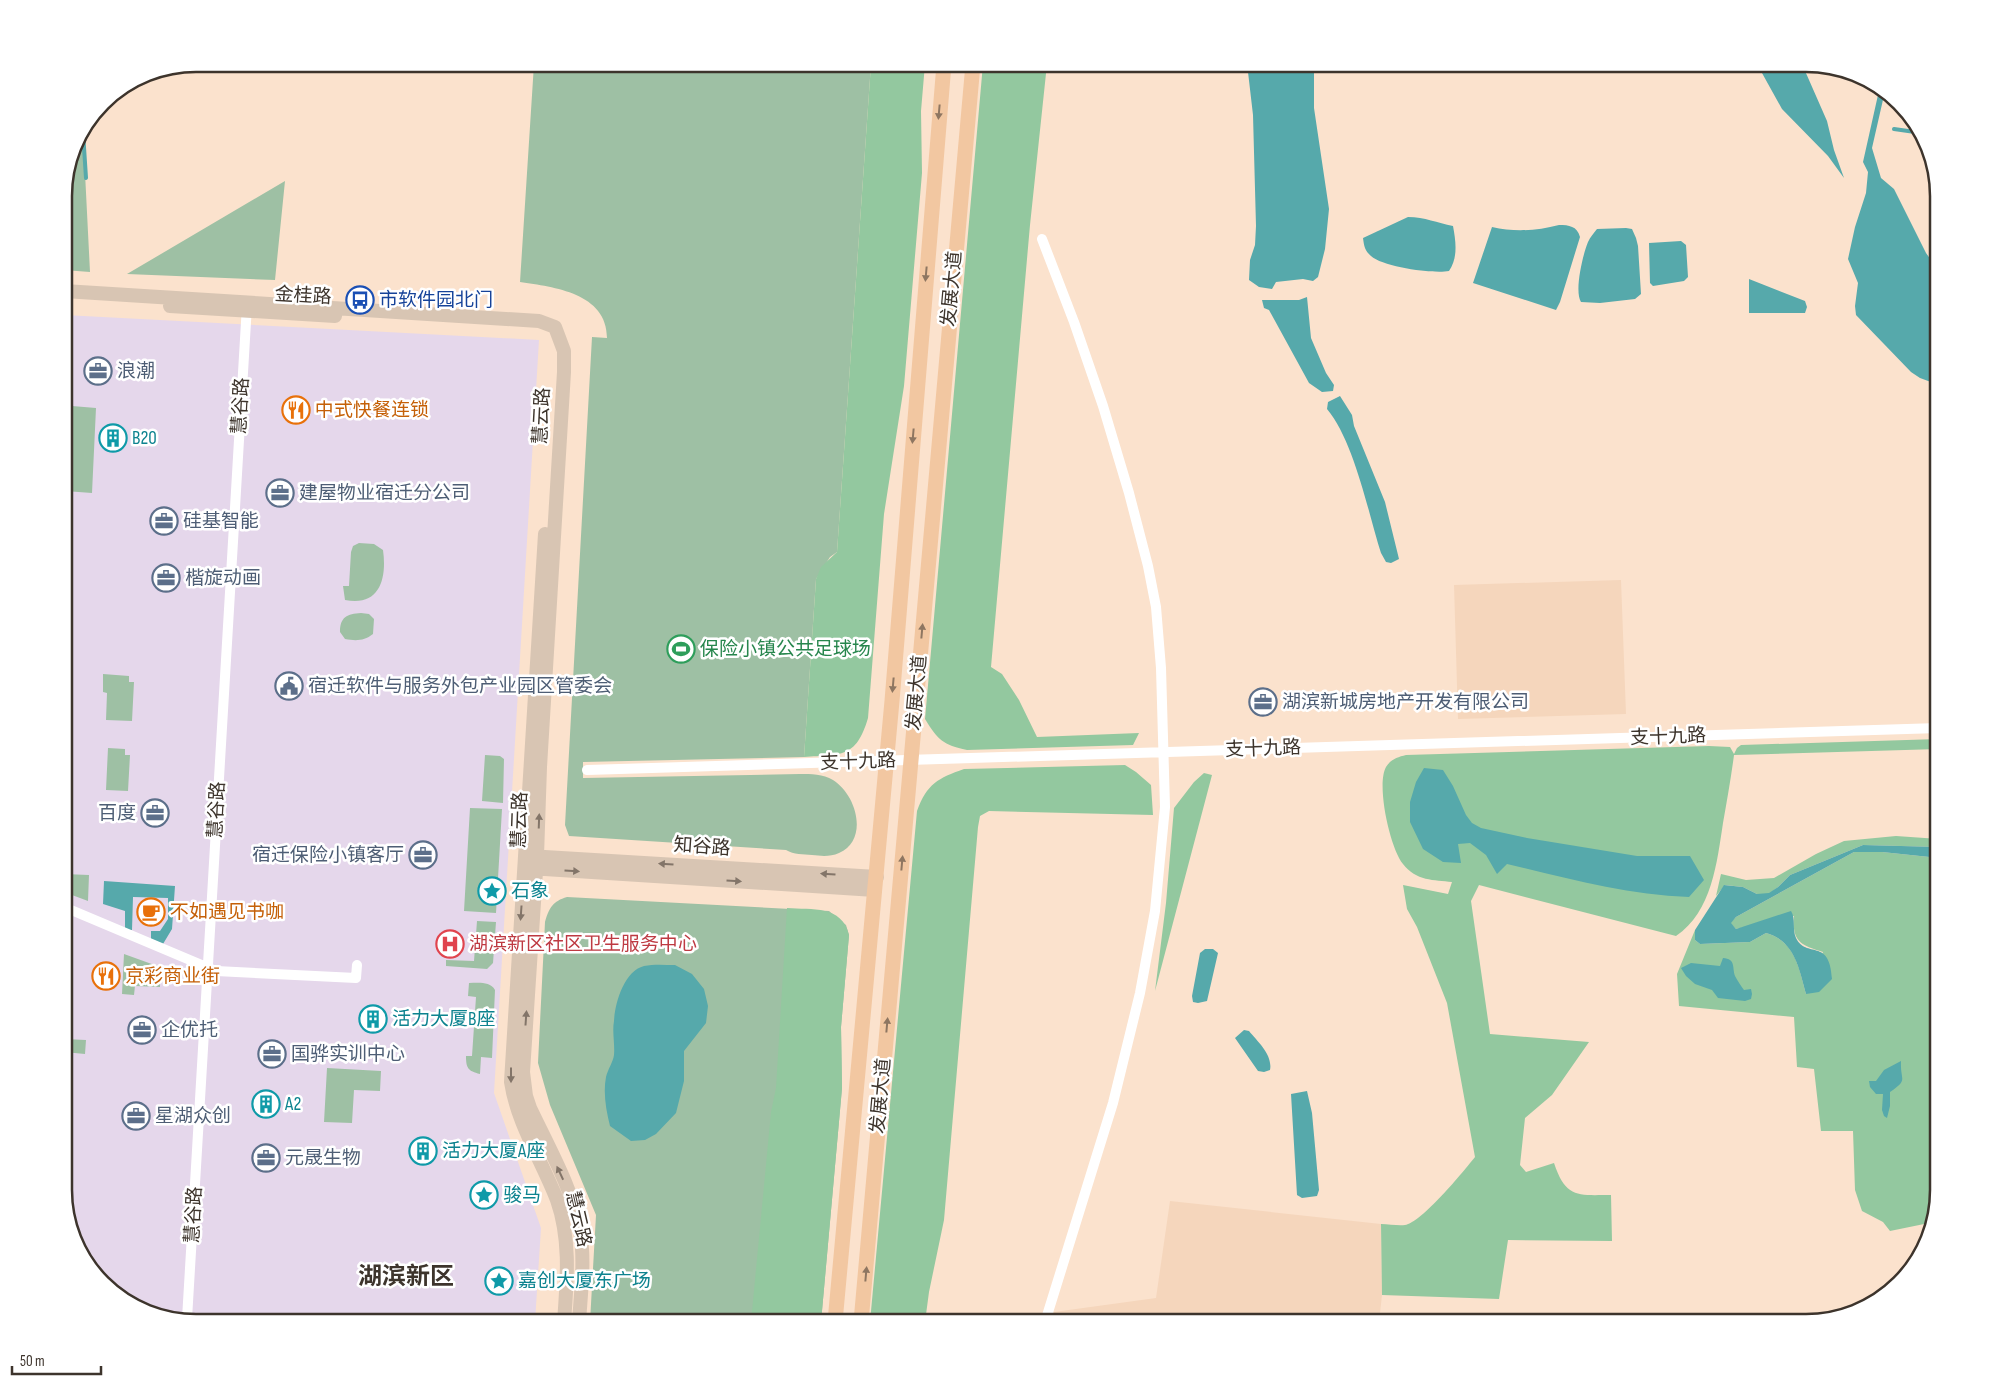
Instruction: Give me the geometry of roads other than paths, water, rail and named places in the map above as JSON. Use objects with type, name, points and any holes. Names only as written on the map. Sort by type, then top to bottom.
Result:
[{"type":"main road","name":"发展大道","points":[[836,1314],[887,761],[943,73]]},
{"type":"main road","name":"发展大道","points":[[863,1314],[972,73]]},
{"type":"street","points":[[1042,239],[1074,322],[1103,406],[1148,566],[1156,608],[1162,668],[1165,807],[1155,911],[1140,994],[1113,1103],[1048,1314]]},
{"type":"street","name":"金桂路","points":[[73,292],[247,306],[540,325]]},
{"type":"street","name":"金桂路","points":[[73,300],[247,306]]},
{"type":"street","name":"慧谷路","points":[[187,1313],[247,306]]},
{"type":"street","name":"慧云路","points":[[540,325],[549,335],[555,351],[555,370],[530,862],[523,1058],[524,1085],[530,1108],[574,1204],[579,1224],[583,1256],[579,1314]]},
{"type":"street","name":"支十九路","points":[[587,770],[1930,728]]},
{"type":"street","name":"慧云路","points":[[530,862],[511,1082],[518,1109],[563,1219],[568,1268],[565,1314]]},
{"type":"street","name":"知谷路","points":[[530,862],[876,883]]},
{"type":"street","points":[[73,912],[216,971],[356,978],[357,965]]},
{"type":"water","points":[[1248,72],[1314,72],[1314,108],[1329,209],[1325,249],[1318,277],[1313,281],[1303,279],[1276,282],[1272,289],[1259,287],[1249,280],[1250,260],[1255,245],[1256,226],[1253,115]]},
{"type":"water","points":[[1761,72],[1806,72],[1827,121],[1834,150],[1844,178],[1828,156],[1782,109]]},
{"type":"water","points":[[1878,95],[1883,99],[1872,148],[1881,178],[1894,189],[1930,259],[1930,382],[1911,372],[1856,315],[1855,306],[1858,283],[1848,259],[1855,227],[1866,193],[1868,172],[1863,162]]},
{"type":"water","points":[[1408,217],[1453,226],[1455,255],[1449,271],[1420,270],[1397,266],[1377,260],[1367,252],[1363,238]]},
{"type":"water","points":[[1559,225],[1572,227],[1577,230],[1580,237],[1556,310],[1473,283],[1492,227],[1525,230]]},
{"type":"water","points":[[1597,229],[1632,229],[1638,246],[1641,294],[1635,299],[1600,303],[1581,302],[1578,290],[1580,272],[1590,238]]},
{"type":"water","points":[[1681,241],[1686,245],[1688,277],[1684,281],[1653,286],[1650,283],[1649,243]]},
{"type":"water","points":[[1749,279],[1805,301],[1807,307],[1805,313],[1749,313]]},
{"type":"water","points":[[1307,297],[1311,338],[1326,373],[1334,385],[1333,391],[1322,392],[1309,383],[1269,310],[1264,308],[1262,300],[1299,300]]},
{"type":"water","points":[[1340,396],[1352,415],[1354,426],[1385,502],[1399,559],[1391,563],[1386,562],[1381,553],[1353,458],[1337,423],[1327,409],[1328,402]]},
{"type":"water","points":[[1424,768],[1443,770],[1453,786],[1466,815],[1472,823],[1481,828],[1527,838],[1637,856],[1690,856],[1704,880],[1689,897],[1666,896],[1620,889],[1507,864],[1497,874],[1486,855],[1470,843],[1458,844],[1461,863],[1443,862],[1423,849],[1410,822],[1410,802],[1416,782]]},
{"type":"water","points":[[1863,845],[1930,847],[1930,857],[1882,852],[1854,852],[1736,917],[1731,923],[1736,929],[1791,911],[1794,931],[1800,944],[1822,953],[1827,958],[1830,966],[1832,979],[1819,992],[1806,994],[1798,966],[1790,949],[1776,937],[1766,933],[1750,942],[1700,944],[1695,940],[1695,930],[1724,885],[1743,887],[1757,894],[1769,893],[1790,875]]},
{"type":"water","points":[[104,881],[175,886],[172,929],[163,944],[151,939],[151,931],[160,931],[168,919],[168,898],[133,897],[132,930],[125,930],[125,911],[103,904]]},
{"type":"water","points":[[1205,949],[1213,949],[1218,953],[1207,1001],[1198,1003],[1193,1002],[1192,996],[1200,953]]},
{"type":"water","points":[[1723,958],[1732,962],[1735,976],[1744,990],[1751,989],[1751,999],[1745,1001],[1718,998],[1712,990],[1695,984],[1686,976],[1681,968],[1691,963],[1720,966]]},
{"type":"water","points":[[648,965],[675,965],[692,974],[704,989],[708,1006],[706,1023],[684,1051],[684,1081],[676,1113],[656,1134],[645,1140],[631,1141],[610,1126],[605,1102],[606,1077],[614,1055],[613,1025],[616,1006],[626,981],[637,969]]},
{"type":"water","points":[[1244,1030],[1249,1031],[1264,1049],[1269,1059],[1270,1070],[1258,1071],[1235,1038]]},
{"type":"water","points":[[1901,1061],[1902,1082],[1890,1092],[1890,1106],[1887,1118],[1882,1110],[1883,1094],[1876,1094],[1870,1087],[1869,1081],[1876,1081],[1884,1070]]},
{"type":"water","points":[[1307,1091],[1312,1113],[1319,1190],[1317,1196],[1302,1198],[1297,1195],[1291,1094]]},
{"type":"waterway","points":[[1894,129],[1912,132]]},
{"type":"waterway","points":[[84,145],[86,178]]},
{"type":"place","name":"市软件园北门","points":[[360,300]]},
{"type":"place","name":"浪潮","points":[[98,371]]},
{"type":"place","name":"中式快餐连锁","points":[[296,410]]},
{"type":"place","name":"B20","points":[[113,438]]},
{"type":"place","name":"建屋物业宿迁分公司","points":[[280,493]]},
{"type":"place","name":"硅基智能","points":[[164,521]]},
{"type":"place","name":"楷旋动画","points":[[166,578]]},
{"type":"place","name":"保险小镇公共足球场","points":[[681,649]]},
{"type":"place","name":"宿迁软件与服务外包产业园区管委会","points":[[289,686]]},
{"type":"place","name":"湖滨新城房地产开发有限公司","points":[[1263,702]]},
{"type":"place","name":"百度","points":[[155,813]]},
{"type":"place","name":"宿迁保险小镇客厅","points":[[423,855]]},
{"type":"place","name":"石象","points":[[492,891]]},
{"type":"place","name":"不如遇见书咖","points":[[151,912]]},
{"type":"place","name":"湖滨新区社区卫生服务中心","points":[[450,944]]},
{"type":"place","name":"京彩商业街","points":[[106,976]]},
{"type":"place","name":"活力大厦B座","points":[[373,1019]]},
{"type":"place","name":"企优托","points":[[142,1030]]},
{"type":"place","name":"国骅实训中心","points":[[272,1054]]},
{"type":"place","name":"A2","points":[[266,1104]]},
{"type":"place","name":"星湖众创","points":[[136,1116]]},
{"type":"place","name":"活力大厦A座","points":[[423,1151]]},
{"type":"place","name":"元晟生物","points":[[266,1158]]},
{"type":"place","name":"骏马","points":[[484,1195]]},
{"type":"place","name":"嘉创大厦东广场","points":[[499,1281]]},
{"type":"district","name":"湖滨新区","points":[[406,1276]]}]
